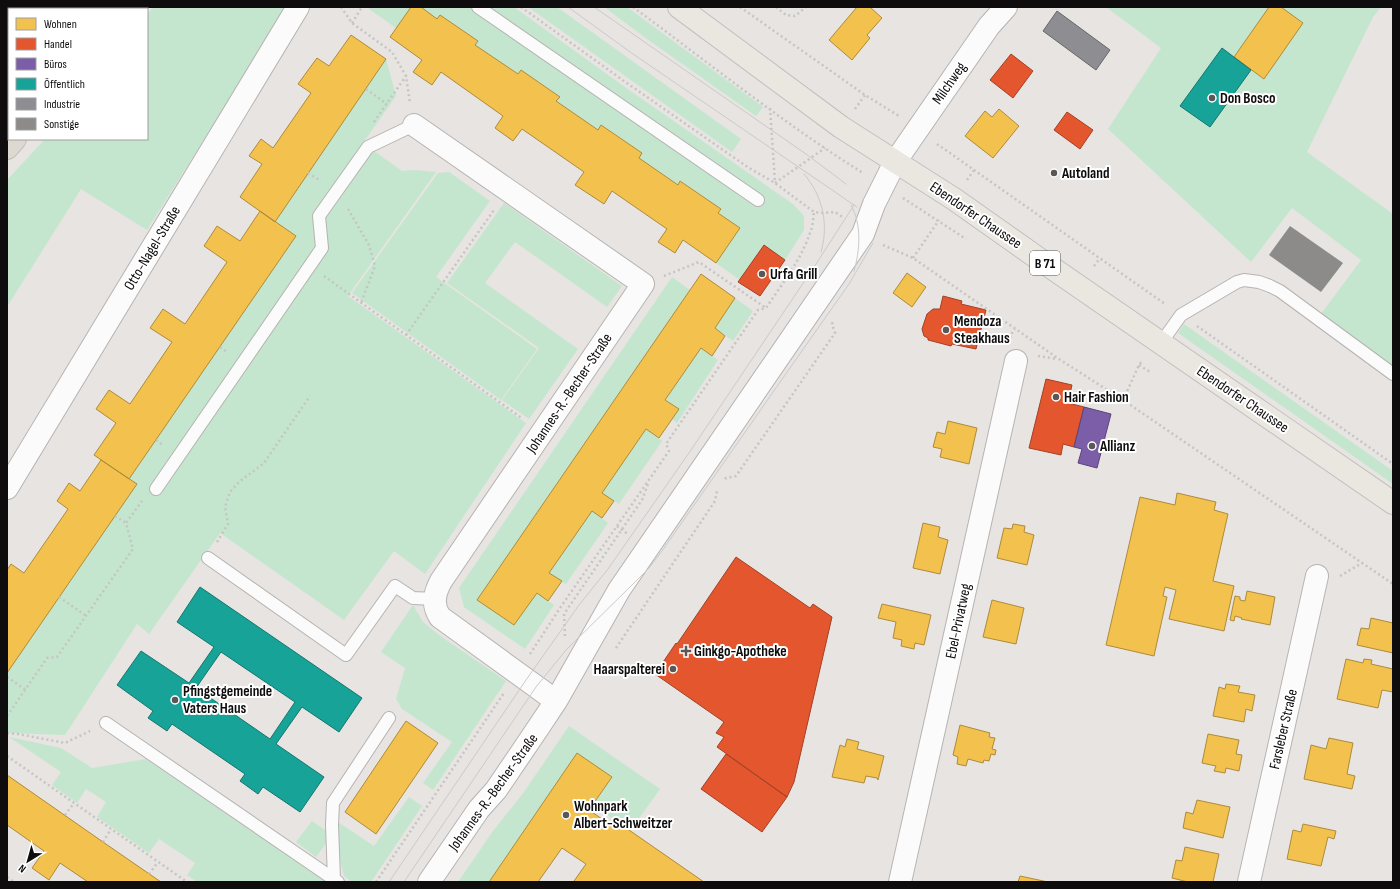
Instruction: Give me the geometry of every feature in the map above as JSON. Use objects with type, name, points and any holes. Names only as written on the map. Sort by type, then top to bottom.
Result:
[{"type":"highway","points":[[7,148],[14,140]]},
{"type":"main road","name":"Ebendorfer Chaussee","points":[[679,7],[841,127],[954,199],[1393,503]]},
{"type":"street","name":"Otto-Nagel-Straße","points":[[7,488],[298,7]]},
{"type":"street","name":"Milchweg","points":[[894,162],[989,26],[1006,7]]},
{"type":"street","points":[[414,125],[643,284]]},
{"type":"street","name":"Johannes-R.-Becher-Straße","points":[[428,882],[479,810],[496,790],[556,701],[620,590],[864,232],[874,204],[894,162]]},
{"type":"street","name":"Johannes-R.-Becher-Straße","points":[[434,599],[441,581],[643,284]]},
{"type":"street","name":"Ebel-Privatweg","points":[[900,882],[1016,361]]},
{"type":"street","name":"Farsleber Straße","points":[[1249,882],[1317,576]]},
{"type":"street","points":[[434,599],[437,613],[445,621],[556,701]]},
{"type":"lane","points":[[478,7],[758,200]]},
{"type":"lane","points":[[156,489],[322,248],[319,216],[368,147],[414,125]]},
{"type":"lane","points":[[1161,343],[1181,315],[1237,282],[1250,280],[1265,283],[1275,288],[1393,374]]},
{"type":"lane","points":[[208,558],[346,655],[395,586],[413,598],[434,599]]},
{"type":"lane","points":[[336,881],[332,824],[333,803],[389,718]]},
{"type":"lane","points":[[106,723],[336,881]]},
{"type":"path","points":[[341,7],[352,23],[392,52],[406,76],[414,125]]},
{"type":"path","points":[[352,23],[362,7]]},
{"type":"path","points":[[521,7],[649,99],[749,168],[775,183],[814,212],[811,232],[803,250],[766,308],[758,310],[666,444],[669,451],[649,480],[642,500],[564,614],[566,638]]},
{"type":"path","points":[[633,7],[770,108],[844,160]]},
{"type":"path","points":[[740,7],[865,95],[894,112]]},
{"type":"path","points":[[776,7],[786,15],[795,16],[806,7]]},
{"type":"path","points":[[366,89],[387,104]]},
{"type":"path","points":[[770,108],[775,183]]},
{"type":"path","points":[[308,173],[324,183]]},
{"type":"path","points":[[406,335],[508,190]]},
{"type":"path","points":[[913,258],[938,221]]},
{"type":"path","points":[[881,252],[886,246],[913,258],[1059,359],[1123,400],[1393,584]]},
{"type":"path","points":[[1094,266],[1100,258]]},
{"type":"path","points":[[643,284],[699,262],[766,308]]},
{"type":"path","points":[[310,266],[542,432]]},
{"type":"path","points":[[722,484],[726,478],[736,476],[835,333],[832,324],[836,318]]},
{"type":"path","points":[[1123,400],[1139,365],[1144,359]]},
{"type":"path","points":[[1139,365],[1150,372]]},
{"type":"path","points":[[208,558],[228,524],[225,507],[230,492],[239,482],[264,463],[310,396]]},
{"type":"path","points":[[615,649],[715,501],[718,491]]},
{"type":"path","points":[[115,516],[126,523]]},
{"type":"path","points":[[59,597],[86,615]]},
{"type":"path","points":[[7,716],[47,658],[57,657],[83,619]]},
{"type":"path","points":[[7,677],[26,690]]},
{"type":"path","points":[[7,733],[65,743],[106,723]]},
{"type":"path","points":[[7,756],[187,882]]},
{"type":"path","points":[[65,815],[74,803]]},
{"type":"path","points":[[103,842],[111,829]]},
{"type":"path","points":[[149,874],[158,862]]},
{"type":"path","points":[[7,877],[14,882]]},
{"type":"green space","points":[[40,7],[113,7],[112,8],[39,8]]},
{"type":"green space","points":[[153,7],[287,7],[147,230],[81,189],[7,307],[7,180],[44,140],[148,140],[148,14]]},
{"type":"green space","points":[[370,7],[411,7],[396,28],[369,9]]},
{"type":"green space","points":[[421,7],[514,7],[622,85],[793,204],[804,216],[804,230],[785,260],[763,245],[740,280],[716,263],[740,228],[718,213],[721,209],[681,181],[678,185],[639,158],[642,153],[602,125],[598,130],[556,101],[559,96],[521,70],[518,74],[475,45],[478,41],[440,15],[437,19]]},
{"type":"green space","points":[[528,7],[557,7],[741,139],[732,152]]},
{"type":"green space","points":[[604,7],[627,7],[763,107],[756,116]]},
{"type":"green space","points":[[1106,7],[1381,7],[1373,17],[1307,152],[1393,214],[1393,366],[1321,314],[1361,260],[1292,208],[1251,262],[1108,129],[1161,48]]},
{"type":"green space","points":[[8,54],[7,128],[7,56]]},
{"type":"green space","points":[[386,59],[396,96],[363,143],[402,171],[414,170],[436,172],[348,296],[526,423],[425,574],[394,551],[344,620],[220,533],[149,634],[137,624],[65,735],[7,733],[7,673],[137,484],[129,479],[296,236],[275,222]]},
{"type":"green space","points":[[449,172],[490,201],[436,277],[537,349],[501,400],[352,293],[438,173]]},
{"type":"green space","points":[[504,203],[622,286],[607,307],[515,242],[485,283],[578,349],[529,419],[502,400],[539,348],[447,283]]},
{"type":"green space","points":[[672,277],[690,290],[477,600],[514,625],[537,593],[554,605],[525,649],[464,607],[459,588]]},
{"type":"green space","points":[[735,298],[753,311],[733,341],[715,328]]},
{"type":"green space","points":[[1184,324],[1393,471],[1393,484],[1178,333]]},
{"type":"green space","points":[[701,348],[718,360],[677,423],[672,419],[678,409],[665,400]]},
{"type":"green space","points":[[646,429],[662,441],[619,504],[602,493]]},
{"type":"green space","points":[[592,511],[608,523],[566,584],[549,573]]},
{"type":"green space","points":[[413,605],[423,622],[439,635],[506,681],[433,790],[423,783],[452,742],[402,709],[396,699],[405,668],[381,652]]},
{"type":"green space","points":[[569,726],[660,789],[630,831],[593,805],[612,777],[577,753],[489,882],[458,882],[493,831],[524,792]]},
{"type":"green space","points":[[9,737],[61,748],[92,768],[146,759],[326,882],[197,882],[187,875],[195,863],[159,839],[149,853],[97,817],[106,802],[86,789],[77,803],[52,785],[61,772]]},
{"type":"green space","points":[[409,797],[422,806],[371,882],[352,882],[344,876],[339,856],[338,822],[374,846]]},
{"type":"green space","points":[[312,821],[332,835],[316,857],[296,842]]},
{"type":"building: Wohnen","points":[[411,7],[421,7],[437,19],[440,15],[478,41],[475,45],[518,74],[521,70],[560,97],[556,101],[598,130],[601,125],[642,153],[639,158],[678,185],[680,181],[721,209],[718,213],[740,228],[716,263],[683,240],[675,253],[658,242],[667,229],[612,191],[604,204],[575,185],[584,172],[522,129],[513,141],[495,128],[503,116],[441,72],[432,85],[413,72],[422,60],[390,37]]},
{"type":"building: Wohnen","points":[[857,7],[870,7],[882,18],[867,35],[870,38],[852,60],[829,40]]},
{"type":"building: Wohnen","points":[[1269,7],[1281,7],[1303,23],[1264,79],[1234,57]]},
{"type":"building: Wohnen","points":[[351,35],[386,59],[275,222],[240,197],[262,164],[249,156],[261,139],[273,148],[311,93],[298,84],[317,58],[329,66]]},
{"type":"building: Wohnen","points":[[999,109],[1019,126],[993,158],[965,136],[985,111],[992,117]]},
{"type":"building: Wohnen","points":[[260,211],[296,236],[129,479],[94,455],[116,423],[96,409],[109,390],[130,404],[172,342],[150,328],[163,309],[185,324],[227,262],[204,246],[217,226],[240,241]]},
{"type":"building: Wohnen","points":[[907,273],[926,287],[912,307],[893,293]]},
{"type":"building: Wohnen","points":[[701,274],[735,298],[715,328],[725,336],[712,356],[701,348],[665,400],[679,409],[659,438],[646,429],[602,493],[614,501],[602,518],[592,511],[549,573],[562,581],[548,601],[537,593],[514,625],[477,600]]},
{"type":"building: Wohnen","points":[[948,421],[977,428],[969,464],[940,457],[942,449],[933,447],[937,432],[945,434]]},
{"type":"building: Wohnen","points":[[101,460],[137,484],[7,673],[7,570],[11,564],[24,573],[68,509],[57,501],[69,483],[80,491]]},
{"type":"building: Wohnen","points":[[1177,493],[1216,502],[1214,510],[1228,514],[1213,581],[1234,586],[1224,631],[1169,619],[1176,590],[1165,587],[1163,596],[1167,597],[1154,656],[1106,645],[1140,497],[1175,505]]},
{"type":"building: Wohnen","points":[[923,523],[940,527],[938,537],[948,540],[940,574],[913,568]]},
{"type":"building: Wohnen","points":[[1013,524],[1025,526],[1024,532],[1034,535],[1027,565],[997,558],[1004,528],[1012,529]]},
{"type":"building: Wohnen","points":[[1247,591],[1275,597],[1270,625],[1241,619],[1242,618],[1235,616],[1234,621],[1230,620],[1235,596],[1240,597],[1240,600],[1245,601]]},
{"type":"building: Wohnen","points":[[992,600],[1024,608],[1016,644],[983,637]]},
{"type":"building: Wohnen","points":[[882,604],[931,615],[924,645],[915,643],[914,649],[901,646],[902,640],[893,638],[896,622],[878,618]]},
{"type":"building: Wohnen","points":[[1371,618],[1393,623],[1393,653],[1357,645],[1361,628],[1369,629]]},
{"type":"building: Wohnen","points":[[1346,659],[1363,663],[1364,659],[1372,660],[1371,664],[1393,669],[1393,692],[1382,690],[1378,708],[1337,699]]},
{"type":"building: Wohnen","points":[[1226,684],[1240,686],[1238,692],[1255,695],[1252,711],[1246,709],[1244,722],[1213,716],[1219,687],[1225,689]]},
{"type":"building: Wohnen","points":[[406,721],[438,743],[376,834],[345,812]]},
{"type":"building: Wohnen","points":[[960,725],[990,733],[989,737],[995,738],[992,749],[996,750],[995,755],[991,754],[989,761],[984,760],[983,763],[968,759],[966,766],[957,764],[958,757],[953,755]]},
{"type":"building: Wohnen","points":[[1208,734],[1239,740],[1236,754],[1242,755],[1239,771],[1226,768],[1225,773],[1214,771],[1216,766],[1202,763]]},
{"type":"building: Wohnen","points":[[1329,738],[1353,743],[1347,774],[1355,776],[1352,789],[1304,779],[1311,745],[1326,749]]},
{"type":"building: Wohnen","points":[[847,739],[859,742],[857,749],[884,756],[878,780],[877,778],[866,776],[864,783],[832,777],[840,745],[845,747]]},
{"type":"building: Wohnen","name":"Wohnpark Albert-Schweitzer","points":[[577,753],[612,777],[589,810],[612,826],[616,821],[704,882],[576,882],[574,881],[586,864],[562,848],[538,882],[489,882]]},
{"type":"building: Wohnen","points":[[7,775],[161,882],[88,882],[60,863],[49,880],[32,868],[44,851],[7,825]]},
{"type":"building: Wohnen","points":[[1197,800],[1230,807],[1223,838],[1183,828],[1186,812],[1193,814]]},
{"type":"building: Wohnen","points":[[1303,824],[1336,831],[1334,839],[1328,837],[1321,866],[1287,859],[1293,830],[1301,832]]},
{"type":"building: Wohnen","points":[[1185,847],[1219,854],[1213,882],[1188,882],[1172,878],[1176,860],[1182,861]]},
{"type":"building: Wohnen","points":[[1020,876],[1048,882],[1018,882]]},
{"type":"building: Handel","points":[[1011,54],[1033,71],[1013,98],[990,80]]},
{"type":"building: Handel","points":[[1067,112],[1093,130],[1080,149],[1054,130]]},
{"type":"building: Handel","points":[[764,245],[785,260],[760,296],[738,282]]},
{"type":"building: Handel","points":[[943,296],[962,301],[961,304],[986,310],[976,349],[952,344],[951,346],[928,340],[928,338],[924,336],[922,329],[927,314],[933,309],[940,309]]},
{"type":"building: Handel","points":[[1046,379],[1072,385],[1068,403],[1084,407],[1074,447],[1063,444],[1061,455],[1029,448]]},
{"type":"building: Handel","points":[[736,557],[810,608],[813,604],[832,617],[794,782],[787,797],[717,747],[724,737],[716,733],[724,722],[655,674]]},
{"type":"building: Handel","points":[[726,754],[787,797],[762,832],[701,789]]},
{"type":"building: Büros","points":[[1084,407],[1111,414],[1097,468],[1078,463],[1082,449],[1074,447]]},
{"type":"building: Öffentlich","points":[[1222,48],[1251,70],[1210,127],[1180,106]]},
{"type":"building: Öffentlich","name":"Pfingstgemeinde Vaters Haus","points":[[200,587],[362,698],[339,732],[302,707],[276,744],[324,777],[300,812],[263,787],[258,794],[240,781],[245,774],[172,724],[167,731],[148,718],[153,711],[117,685],[141,651],[189,683],[214,647],[177,622]],"holes":[[[221,652],[295,702],[270,739],[196,688]]]},
{"type":"building: Industrie","points":[[1057,11],[1110,50],[1096,70],[1043,31]]},
{"type":"building: Sonstige","points":[[1290,226],[1343,263],[1321,292],[1269,255]]},
{"type":"tram line","points":[[568,7],[633,54],[857,207]]},
{"type":"tram line","points":[[594,7],[806,154],[846,184]]},
{"type":"tram line","points":[[804,174],[816,192],[823,211],[824,232],[821,252]]},
{"type":"tram line","points":[[851,205],[857,221],[859,238],[858,255],[854,271]]},
{"type":"tram line","points":[[389,882],[526,680],[579,605],[608,569],[691,450],[854,205]]},
{"type":"tram line","points":[[404,882],[536,687],[566,650],[649,568],[662,551],[849,284],[873,243]]},
{"type":"place","name":"Don Bosco","points":[[1212,98]]},
{"type":"place","name":"Autoland","points":[[1054,173]]},
{"type":"place","name":"Urfa Grill","points":[[762,274]]},
{"type":"place","name":"Mendoza Steakhaus","points":[[946,330]]},
{"type":"place","name":"Hair Fashion","points":[[1056,397]]},
{"type":"place","name":"Allianz","points":[[1092,446]]},
{"type":"place","name":"Ginkgo-Apotheke","points":[[686,651]]},
{"type":"place","name":"Haarspalterei","points":[[673,669]]},
{"type":"place","name":"Pfingstgemeinde Vaters Haus","points":[[175,700]]},
{"type":"place","name":"Wohnpark Albert-Schweitzer","points":[[566,815]]}]
